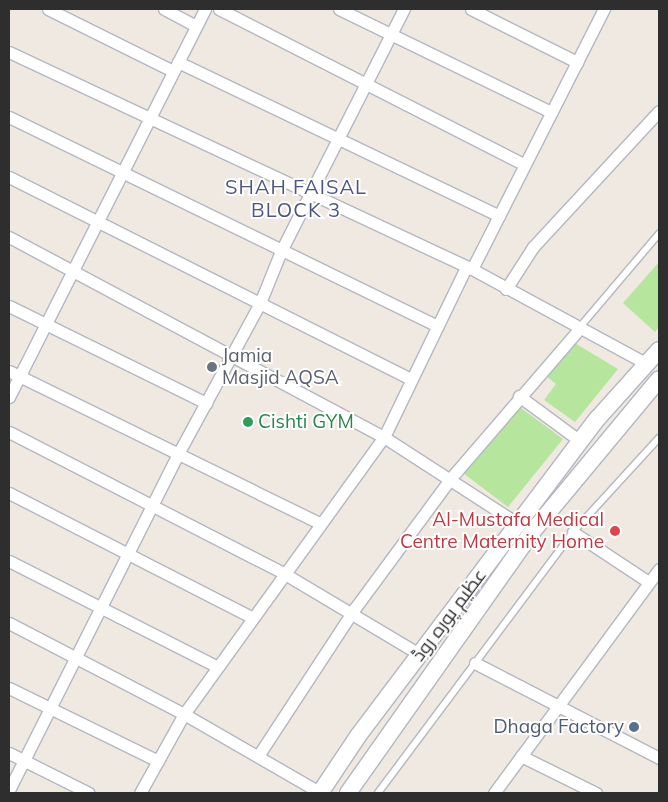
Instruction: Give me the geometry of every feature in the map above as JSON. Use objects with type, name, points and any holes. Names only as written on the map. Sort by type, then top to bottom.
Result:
[{"type":"main road","name":"عظیم پورہ روڈ","points":[[321,793],[420,654],[580,441],[659,350]]},
{"type":"main road","name":"عظیم پورہ روڈ","points":[[348,793],[533,531],[659,379]]},
{"type":"street","points":[[48,9],[338,139],[499,216]]},
{"type":"street","points":[[164,9],[196,26]]},
{"type":"street","points":[[9,397],[76,271],[98,221],[205,9]]},
{"type":"street","points":[[219,9],[525,165]]},
{"type":"street","points":[[339,9],[552,112]]},
{"type":"street","points":[[9,790],[178,454],[231,353],[260,303],[281,251],[404,9]]},
{"type":"street","points":[[471,9],[577,62]]},
{"type":"street","points":[[140,793],[184,714],[384,437],[438,326],[499,216],[604,9]]},
{"type":"street","points":[[9,52],[312,191],[469,268],[647,364]]},
{"type":"street","points":[[506,289],[533,247],[659,111]]},
{"type":"street","points":[[9,117],[438,326]]},
{"type":"street","points":[[9,177],[412,379]]},
{"type":"street","points":[[9,238],[76,271],[231,353],[384,437],[451,478],[518,523]]},
{"type":"street","points":[[9,306],[206,403]]},
{"type":"street","points":[[258,756],[352,612],[451,478],[518,396],[579,329]]},
{"type":"street","points":[[9,371],[321,524]]},
{"type":"street","points":[[518,396],[580,441]]},
{"type":"street","points":[[9,432],[285,574],[420,654]]},
{"type":"street","points":[[9,492],[253,618]]},
{"type":"street","points":[[573,532],[647,581]]},
{"type":"street","points":[[9,561],[218,667]]},
{"type":"street","points":[[494,793],[647,581],[659,568]]},
{"type":"street","points":[[9,623],[184,714],[321,793]]},
{"type":"street","points":[[475,663],[659,758]]},
{"type":"street","points":[[9,688],[158,761]]},
{"type":"street","points":[[9,753],[89,793]]},
{"type":"street","points":[[522,756],[596,793]]},
{"type":"lane","points":[[579,329],[659,234]]},
{"type":"lane","points":[[378,793],[573,532],[659,438]]},
{"type":"green space","points":[[659,262],[659,327],[655,332],[623,303]]},
{"type":"green space","points":[[573,342],[618,369],[575,422],[544,400],[556,384],[545,375]]},
{"type":"green space","points":[[517,405],[563,439],[508,507],[463,473]]},
{"type":"place","name":"Jamia Masjid AQSA","points":[[212,367]]},
{"type":"place","name":"Cishti GYM","points":[[248,422]]},
{"type":"place","name":"Al-Mustafa Medical Centre Maternity Home","points":[[615,531]]},
{"type":"place","name":"Dhaga Factory","points":[[634,727]]},
{"type":"district","name":"SHAH FAISAL BLOCK 3","points":[[296,198]]}]
